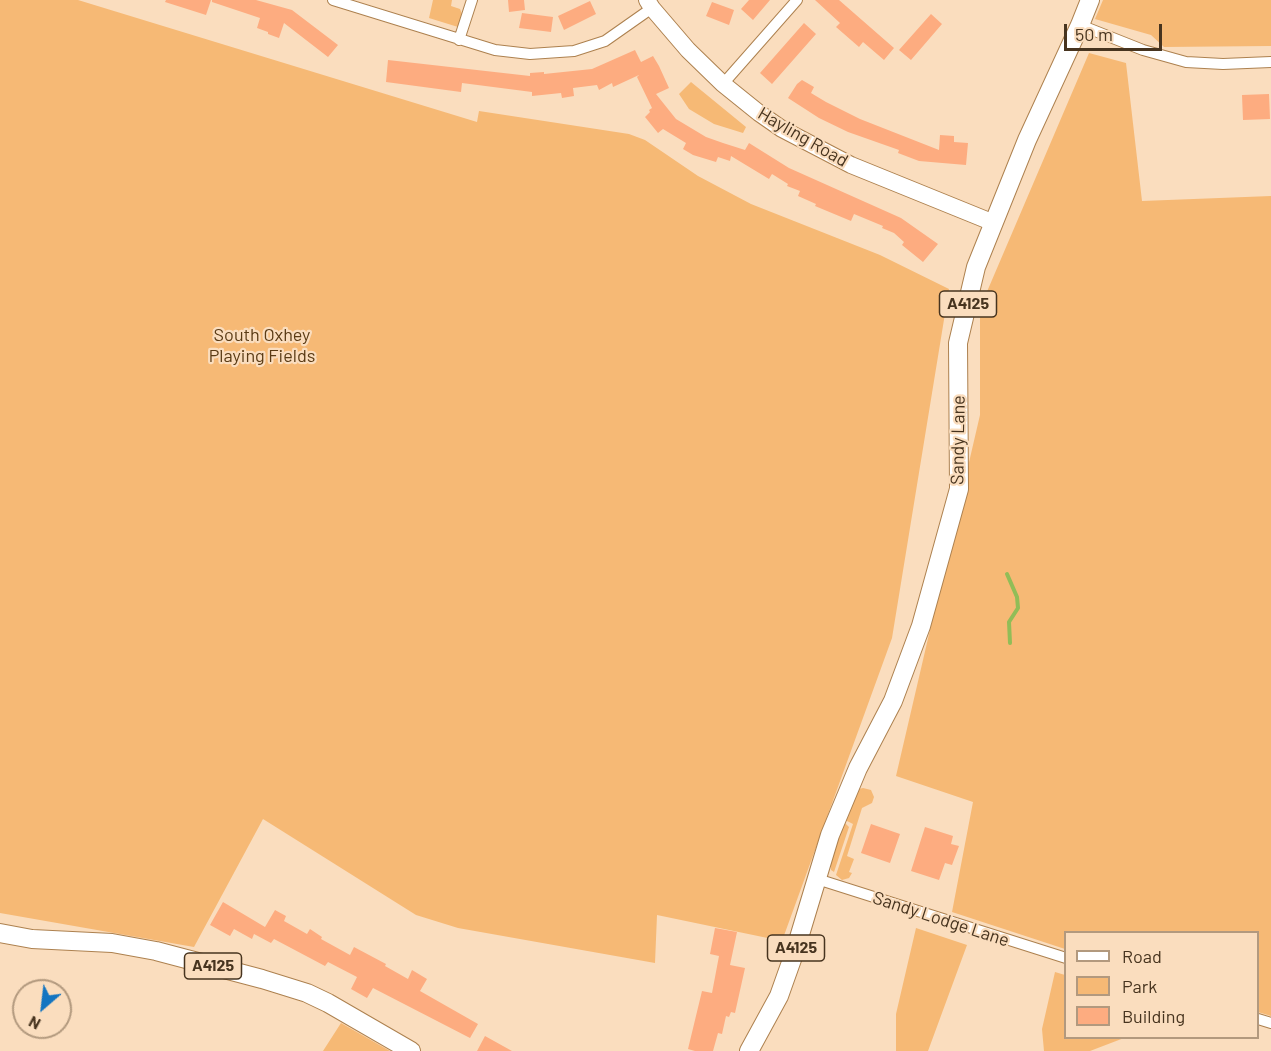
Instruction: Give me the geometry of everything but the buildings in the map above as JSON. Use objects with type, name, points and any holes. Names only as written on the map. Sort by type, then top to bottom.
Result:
[{"type":"main road","name":"Sandy Lane","points":[[818,879],[830,835],[858,768],[893,701],[921,626],[959,489],[958,343],[976,267],[1027,140],[1090,0]]},
{"type":"main road","name":"A4125","points":[[749,1051],[778,996],[818,879]]},
{"type":"main road","name":"A4125","points":[[0,933],[32,939],[112,943],[156,951],[262,979],[317,998],[411,1051]]},
{"type":"street","points":[[333,0],[495,50],[530,54],[574,51],[605,41],[649,4]]},
{"type":"street","points":[[459,40],[472,0]]},
{"type":"street","points":[[723,84],[796,0]]},
{"type":"street","name":"Hayling Road","points":[[649,4],[688,50],[723,84],[782,129],[830,156],[994,223]]},
{"type":"street","points":[[1080,25],[1143,50],[1186,63],[1271,62]]},
{"type":"street","name":"Sandy Lodge Lane","points":[[818,879],[1064,958]]},
{"type":"green space","name":"South Oxhey Playing Fields","points":[[0,0],[78,0],[477,122],[479,111],[629,134],[645,140],[698,176],[751,204],[880,255],[949,289],[892,638],[782,941],[657,915],[655,963],[458,928],[416,915],[263,819],[194,947],[0,913]]},
{"type":"green space","points":[[433,0],[452,0],[451,6],[460,9],[462,14],[458,27],[429,18]]},
{"type":"green space","points":[[1103,0],[1271,0],[1271,46],[1164,47],[1151,35],[1095,19]]},
{"type":"green space","points":[[1089,53],[1126,63],[1142,201],[1271,196],[1271,1016],[1259,1012],[1259,931],[1064,931],[1064,949],[952,912],[973,802],[896,776],[980,415],[980,308]]},
{"type":"green space","points":[[691,82],[746,127],[743,133],[714,124],[689,109],[679,94]]},
{"type":"green space","points":[[859,789],[871,790],[874,797],[872,803],[862,808],[847,856],[854,859],[849,872],[852,873],[849,878],[842,880],[836,875],[853,824],[845,820]]},
{"type":"green space","points":[[844,822],[849,827],[834,872],[831,870],[831,861]]},
{"type":"green space","points":[[916,928],[967,945],[928,1051],[896,1051],[896,1014]]},
{"type":"green space","points":[[1055,972],[1064,975],[1064,1039],[1121,1039],[1090,1051],[1044,1051],[1042,1029]]},
{"type":"green space","points":[[341,1023],[390,1051],[323,1051]]},
{"type":"waterway","points":[[1007,574],[1017,597],[1018,608],[1009,622],[1010,643]]}]
